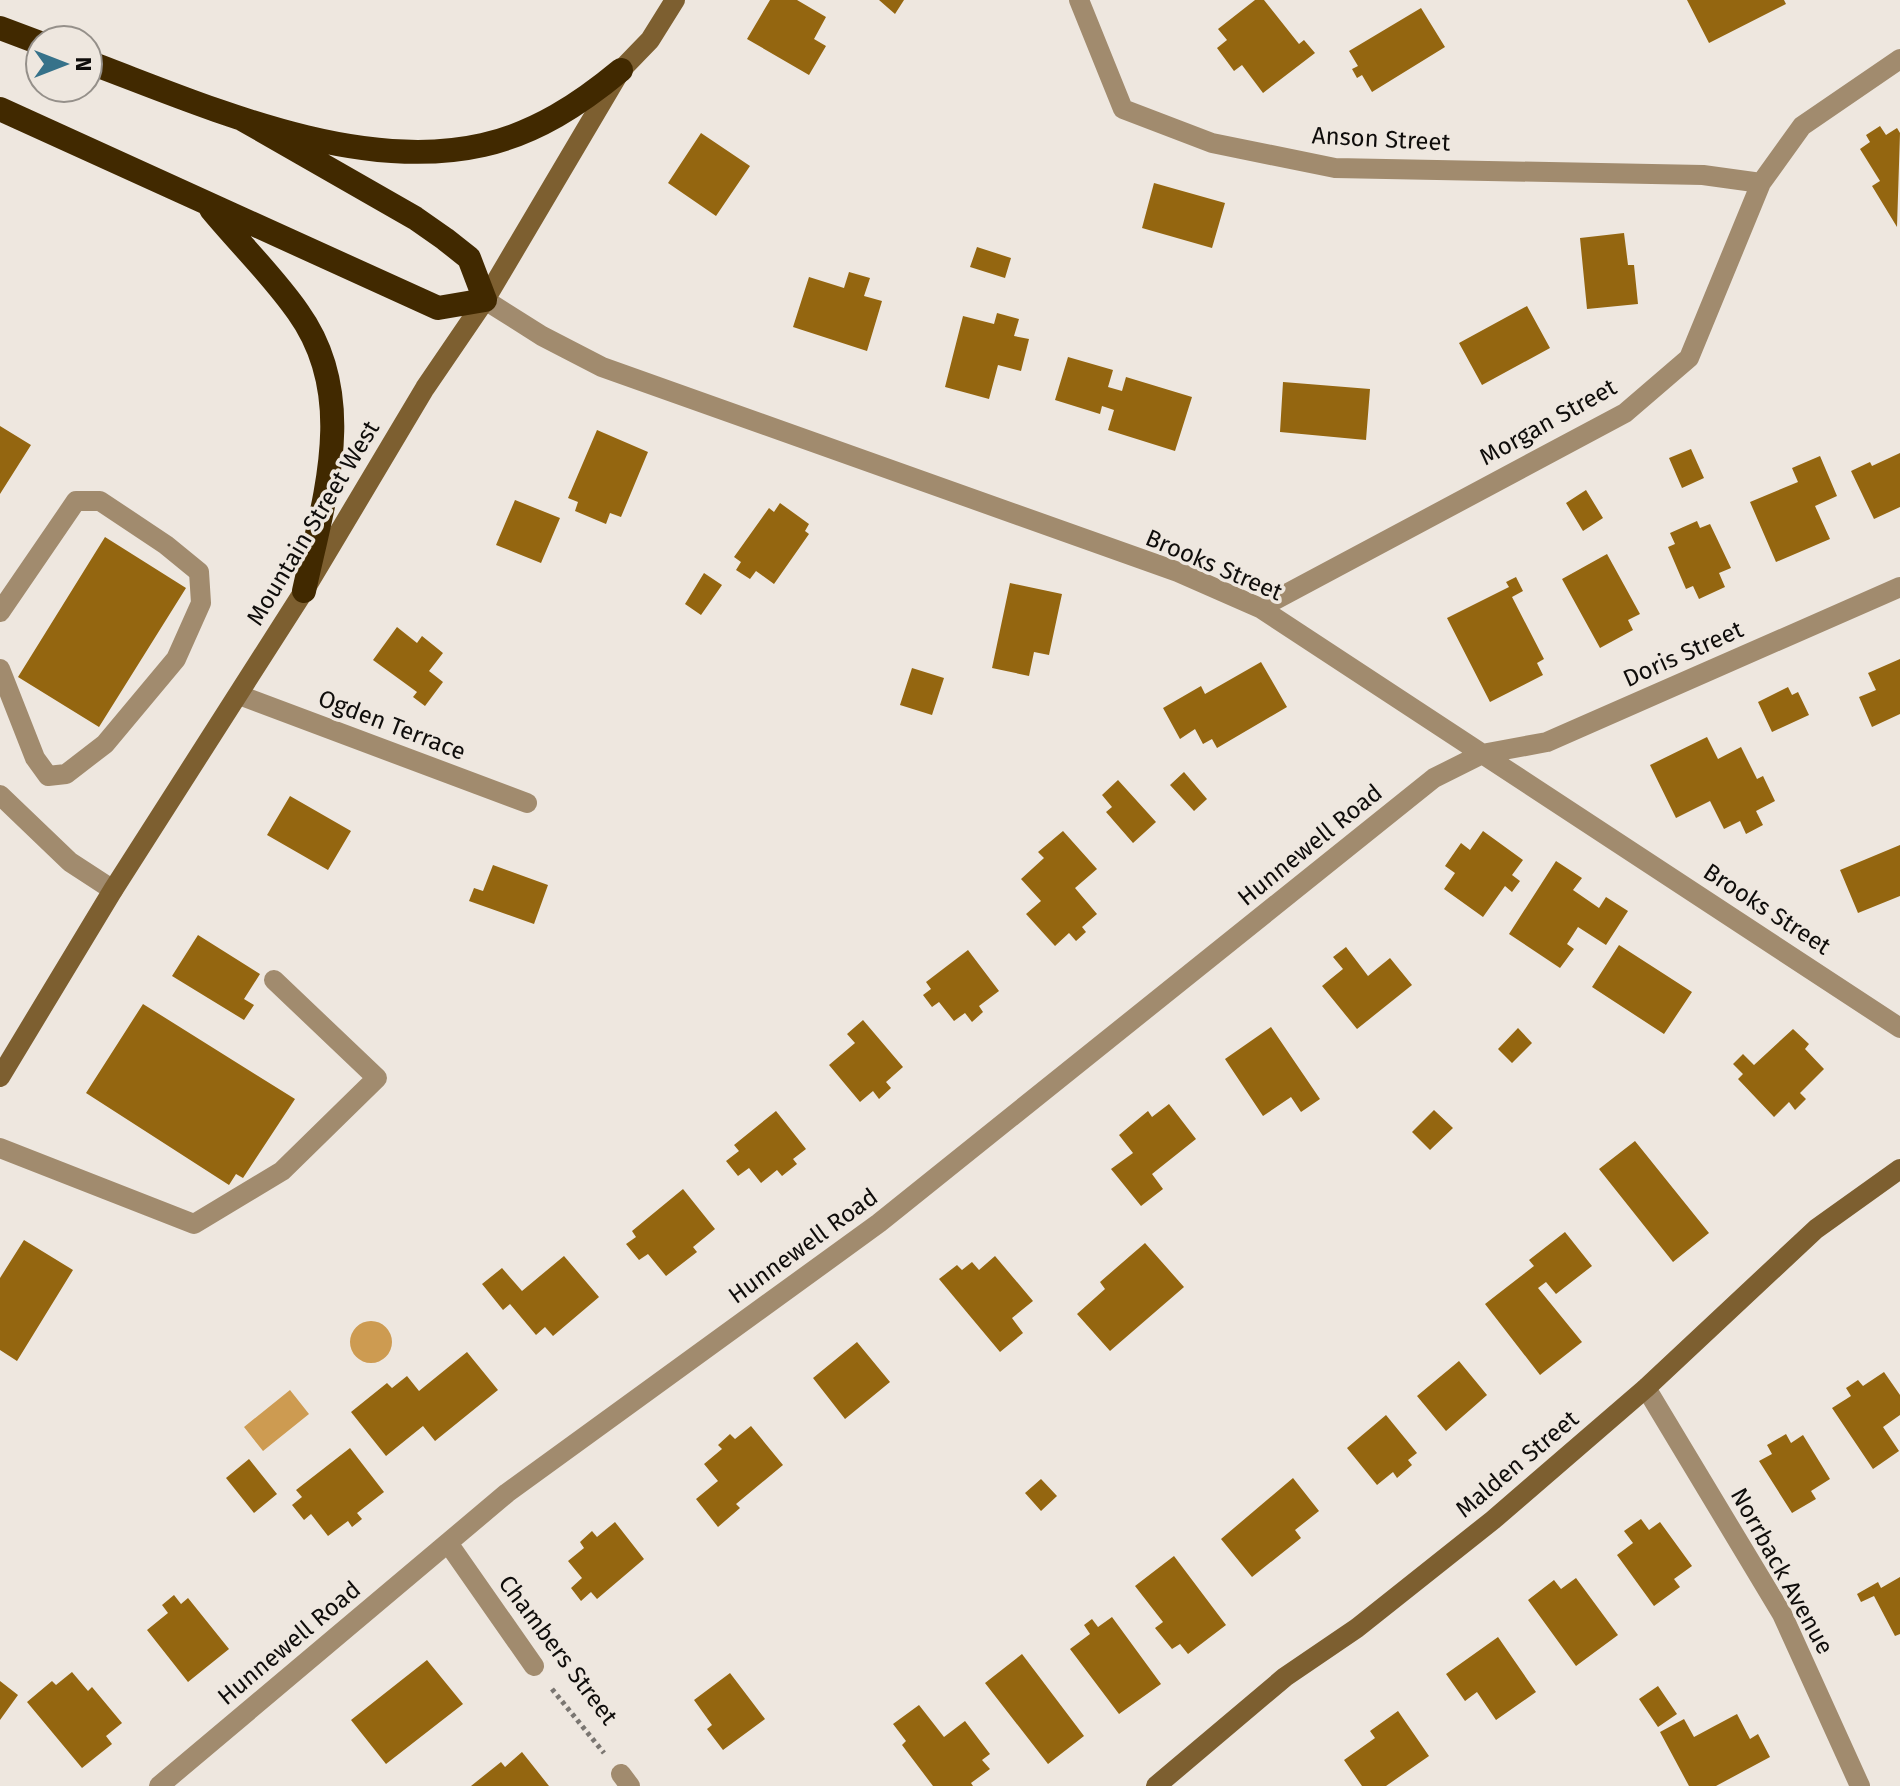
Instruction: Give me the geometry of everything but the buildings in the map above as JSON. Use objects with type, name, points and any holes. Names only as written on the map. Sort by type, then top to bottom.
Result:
[{"type":"highway","points":[[0,28],[24,37]]},
{"type":"highway","points":[[104,68],[242,119],[368,149],[449,152],[499,140],[553,118],[582,103],[621,70]]},
{"type":"highway","points":[[0,109],[207,204],[408,291],[438,308],[485,300],[469,258],[445,239],[415,218],[242,119]]},
{"type":"highway","points":[[207,204],[298,312],[322,352],[332,395],[334,442],[304,591]]},
{"type":"main road","name":"Mountain Street West","points":[[0,1077],[113,890],[304,591],[425,388],[485,300],[621,70],[650,40],[675,0]]},
{"type":"main road","name":"Malden Street","points":[[1156,1786],[1285,1677],[1357,1628],[1493,1520],[1646,1388],[1816,1229],[1900,1169]]},
{"type":"street","name":"Anson Street","points":[[1079,0],[1123,109],[1212,143],[1335,168],[1703,175],[1761,183]]},
{"type":"street","name":"Morgan Street","points":[[1260,608],[1625,413],[1689,358],[1761,183],[1802,126],[1900,59]]},
{"type":"street","name":"Brooks Street","points":[[485,300],[542,336],[602,367],[1178,572],[1260,608],[1900,1028]]},
{"type":"street","points":[[0,612],[76,501],[100,501],[166,545],[199,572],[201,603],[176,659],[105,744],[66,774],[48,776],[35,758],[0,669]]},
{"type":"street","name":"Doris Street","points":[[1482,754],[1547,742],[1900,587]]},
{"type":"street","name":"Ogden Terrace","points":[[239,695],[527,803]]},
{"type":"street","name":"Hunnewell Road","points":[[159,1786],[507,1493],[879,1223],[1434,778],[1482,754]]},
{"type":"street","points":[[0,795],[70,862],[113,890]]},
{"type":"street","points":[[0,1148],[194,1224],[282,1171],[377,1078],[274,980]]},
{"type":"street","name":"Norrback Avenue","points":[[1646,1388],[1782,1614],[1860,1786]]},
{"type":"street","name":"Chambers Street","points":[[448,1543],[534,1666]]},
{"type":"path","name":"Chambers Street","points":[[534,1666],[625,1780]]},
{"type":"shaded area","points":[[371,1321],[386,1327],[392,1342],[386,1357],[371,1363],[356,1357],[350,1342],[356,1327]]},
{"type":"shaded area","points":[[290,1390],[309,1414],[263,1451],[244,1427]]}]
